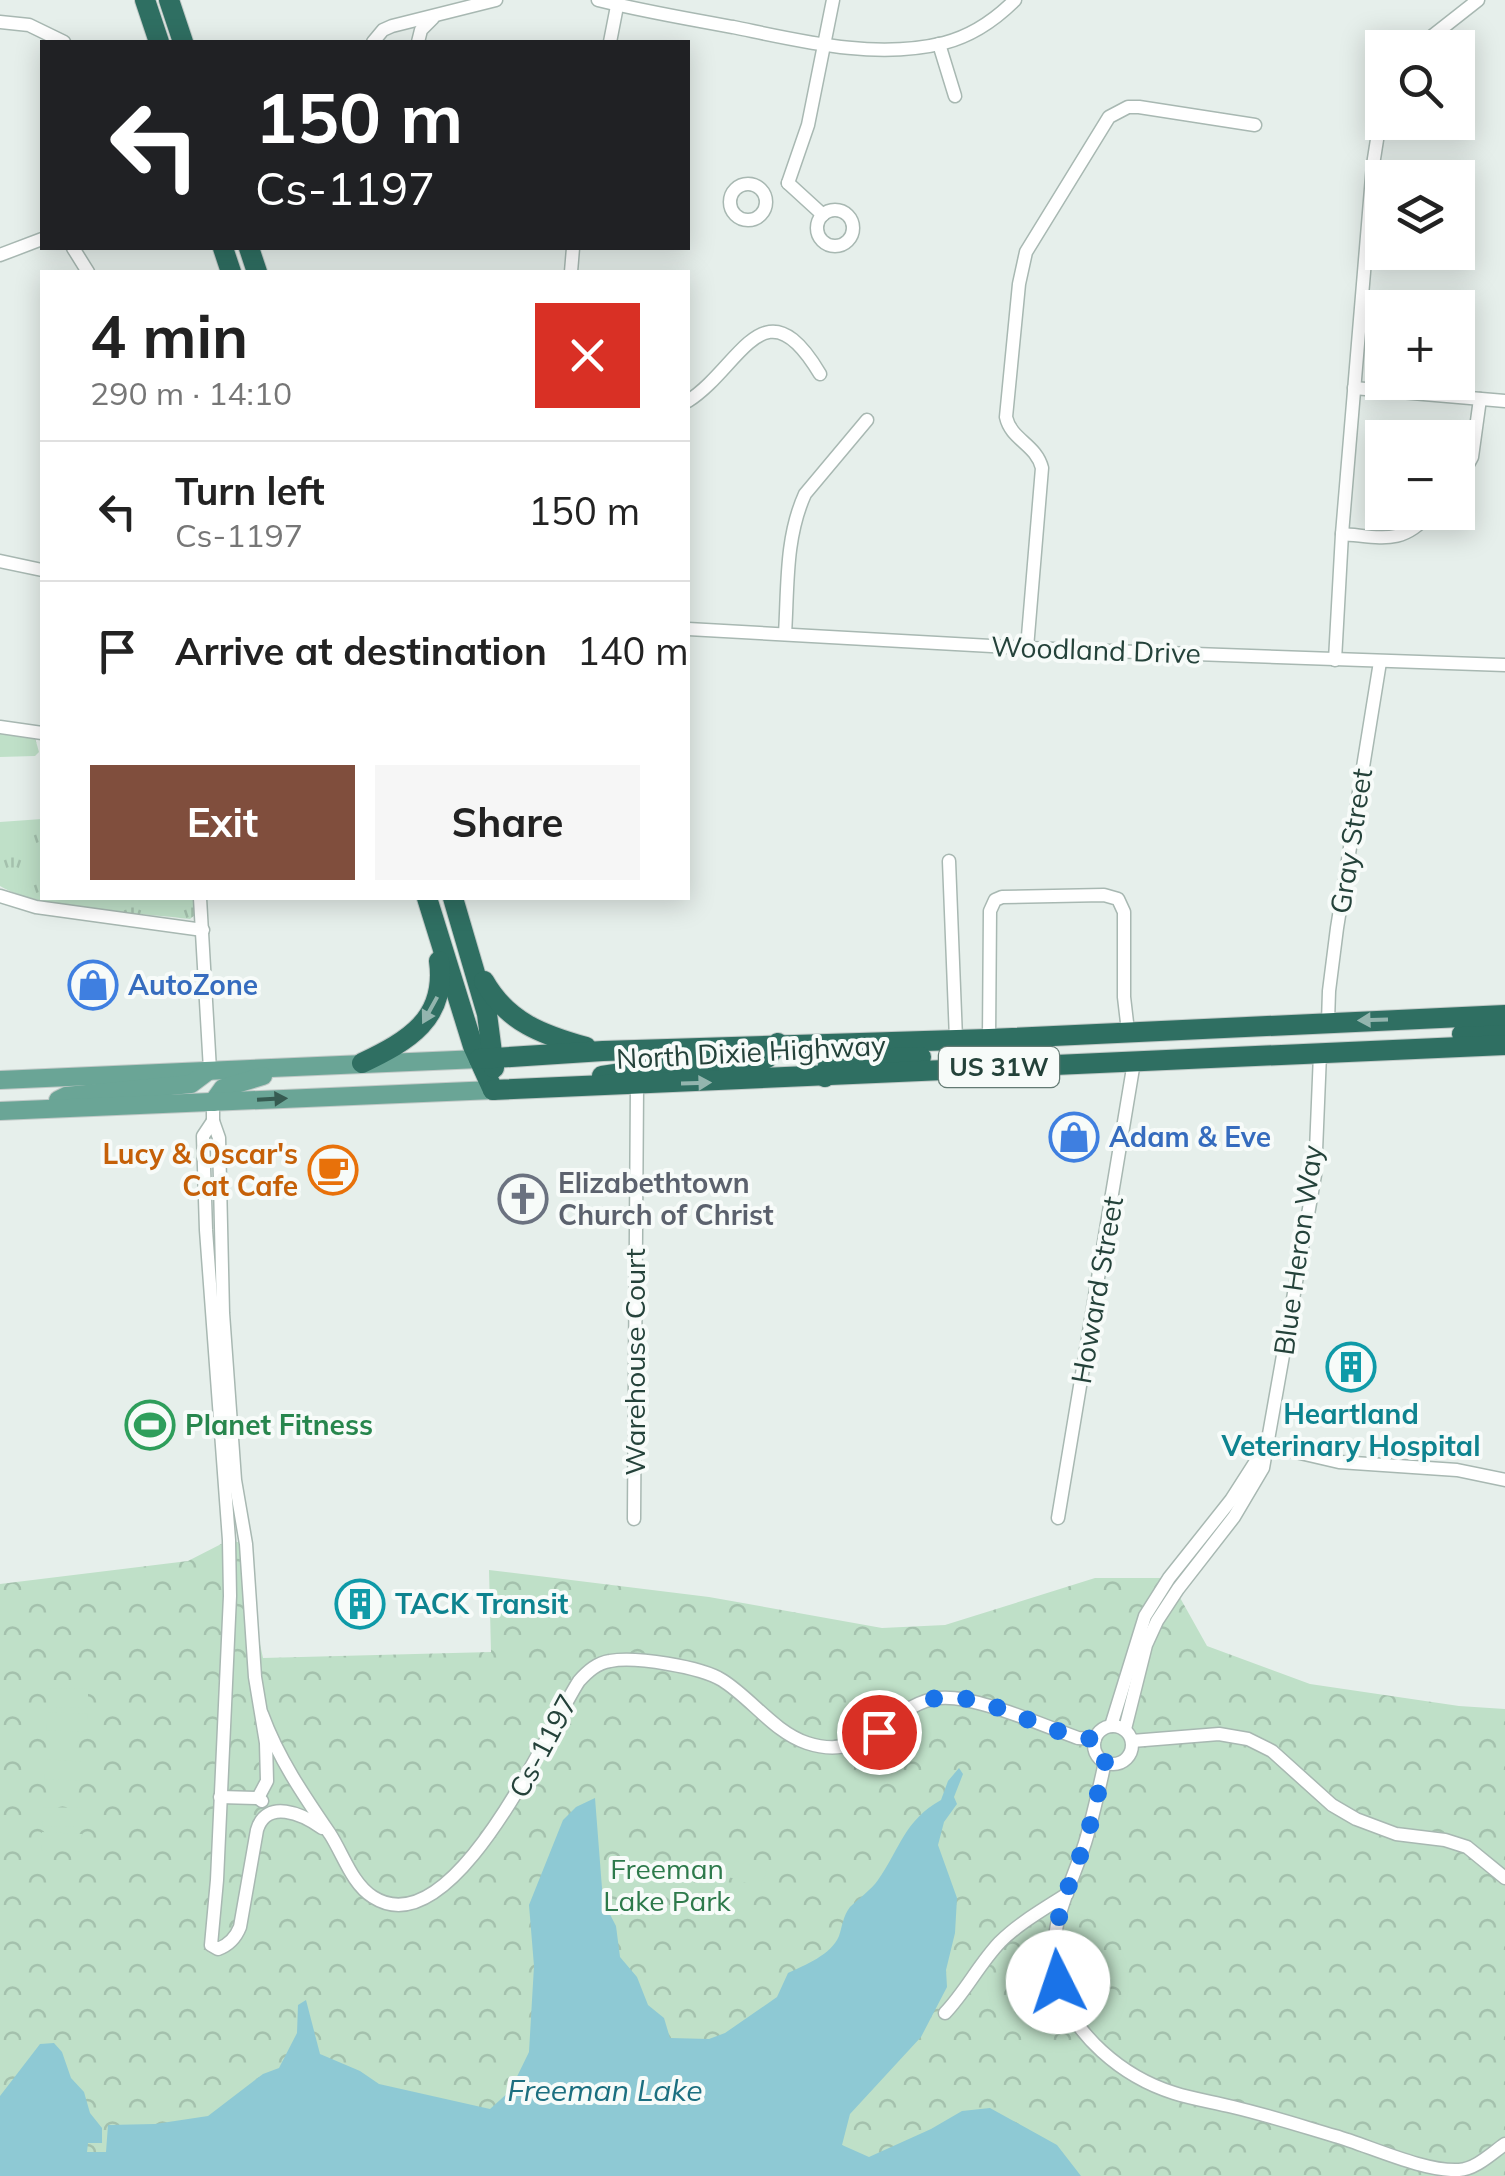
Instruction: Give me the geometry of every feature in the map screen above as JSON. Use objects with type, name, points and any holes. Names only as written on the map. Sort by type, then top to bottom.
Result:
[{"type":"highway","points":[[145,0],[158,40]]},
{"type":"highway","points":[[168,0],[182,40]]},
{"type":"highway","points":[[427,900],[487,1058],[493,1090]]},
{"type":"highway","points":[[454,900],[488,1014],[487,1058]]},
{"type":"highway","points":[[358,1063],[412,1036],[434,1008],[441,976],[435,924]]},
{"type":"highway","points":[[465,932],[491,992],[518,1020],[552,1038],[603,1051]]},
{"type":"highway","name":"North Dixie Highway","points":[[603,1051],[1505,1015]]},
{"type":"highway","points":[[965,1068],[1054,1055],[1300,1043],[1312,1041],[1328,1022]]},
{"type":"highway","points":[[1320,1054],[1342,1042],[1358,1040],[1505,1031]]},
{"type":"highway","points":[[826,1077],[828,1066],[838,1060],[1003,1053],[1040,1036]]},
{"type":"highway","points":[[584,1088],[599,1077],[618,1073],[756,1062],[767,1058],[778,1044]]},
{"type":"highway","name":"North Dixie Highway","points":[[493,1090],[1505,1045]]},
{"type":"highway","name":"US 31W","points":[[487,1058],[603,1051]]},
{"type":"main road","name":"US 31W","points":[[0,1080],[487,1058]]},
{"type":"main road","points":[[213,1111],[224,1088],[244,1080],[270,1075],[341,1074],[358,1063]]},
{"type":"main road","points":[[52,1108],[66,1096],[190,1084],[210,1070]]},
{"type":"main road","points":[[0,1088],[78,1085],[88,1076]]},
{"type":"main road","name":"North Dixie Highway","points":[[0,1111],[213,1111],[493,1090]]},
{"type":"street","points":[[375,40],[392,26],[496,0]]},
{"type":"street","points":[[598,0],[825,44],[876,50],[939,44],[984,25],[1015,0]]},
{"type":"street","points":[[764,193],[788,183],[808,125],[832,0]]},
{"type":"street","points":[[1440,30],[1478,0]]},
{"type":"street","points":[[610,40],[618,2]]},
{"type":"street","points":[[419,40],[425,24],[440,14]]},
{"type":"street","points":[[0,22],[29,25],[60,40]]},
{"type":"street","points":[[939,44],[956,96]]},
{"type":"street","points":[[1026,648],[1042,468],[1034,448],[1012,432],[1006,417],[1019,284],[1026,252],[1096,133],[1118,110],[1139,107],[1256,125]]},
{"type":"street","points":[[1335,660],[1342,534],[1377,140]]},
{"type":"street","points":[[788,183],[823,215]]},
{"type":"street","points":[[0,255],[40,241]]},
{"type":"street","points":[[690,399],[716,379],[750,341],[770,331],[797,341],[820,374]]},
{"type":"street","points":[[1354,388],[1505,401]]},
{"type":"street","points":[[1475,436],[1480,399]]},
{"type":"street","points":[[785,634],[792,528],[798,508],[805,494],[867,420]]},
{"type":"street","points":[[1342,534],[1398,538],[1414,530]]},
{"type":"street","points":[[0,561],[40,570]]},
{"type":"street","name":"Woodland Drive","points":[[690,629],[1026,648],[1505,665]]},
{"type":"street","name":"Gray Street","points":[[1328,1022],[1328,991],[1342,893],[1380,662]]},
{"type":"street","points":[[0,727],[40,733]]},
{"type":"street","points":[[949,861],[956,1039]]},
{"type":"street","points":[[0,896],[36,907],[202,930]]},
{"type":"street","points":[[989,1038],[990,911],[998,898],[1015,896],[1111,896],[1122,904],[1128,1031]]},
{"type":"street","points":[[200,900],[210,1070]]},
{"type":"street","name":"Blue Heron Way","points":[[1123,1732],[1146,1645],[1157,1620],[1234,1517],[1263,1468],[1315,1175],[1320,1054]]},
{"type":"street","name":"Howard Street","points":[[1058,1518],[1134,1062]]},
{"type":"street","name":"Warehouse Court","points":[[634,1519],[636,1086]]},
{"type":"street","points":[[213,1111],[219,1138],[222,1314],[235,1480],[246,1544],[255,1676],[262,1714],[266,1780],[258,1798]]},
{"type":"street","points":[[213,1111],[203,1136],[206,1230],[230,1562],[216,1904],[210,1938],[218,1949],[229,1943],[240,1927],[259,1822],[272,1811]]},
{"type":"street","points":[[1266,1445],[1340,1462],[1457,1470],[1505,1480]]},
{"type":"street","name":"Cs-1197","points":[[262,1714],[272,1742],[352,1872],[372,1897],[406,1903],[428,1894],[450,1878],[492,1832],[528,1777],[578,1680],[607,1661],[666,1665],[718,1677],[789,1734],[824,1747],[866,1740],[914,1707],[938,1698],[967,1701],[1078,1738],[1095,1739]]},
{"type":"street","points":[[1123,1732],[1127,1758],[1113,1764],[1105,1762],[1096,1753],[1099,1732],[1123,1732],[1219,1734],[1248,1738],[1272,1751],[1311,1787],[1356,1820],[1396,1834],[1467,1847],[1505,1878]]},
{"type":"street","points":[[1105,1762],[1088,1833],[1053,1943],[1058,1982],[1067,2007],[1081,2028],[1125,2068],[1170,2092],[1247,2110],[1425,2164],[1470,2172],[1505,2144]]},
{"type":"street","points":[[220,1797],[258,1798],[272,1811],[313,1822],[330,1835]]},
{"type":"street","points":[[945,2013],[1001,1941],[1066,1894]]},
{"type":"green space","points":[[0,730],[35,738],[39,752],[35,756],[0,757]]},
{"type":"green space","points":[[40,819],[40,900],[193,900],[195,915],[190,919],[64,905],[39,900],[17,894],[0,886],[0,822]]},
{"type":"green space","name":"Freeman Lake Park","points":[[229,1540],[246,1544],[247,1585],[263,1658],[491,1652],[489,1570],[709,1597],[882,1628],[945,1625],[1095,1578],[1169,1578],[1207,1646],[1310,1684],[1505,1709],[1505,2176],[0,2176],[0,1584],[188,1561]]},
{"type":"green space","points":[[48,1688],[88,1689],[88,1708],[47,1707]]},
{"type":"green space","points":[[47,1712],[88,1714],[87,1732],[46,1730]]},
{"type":"green space","points":[[45,1759],[85,1762],[85,1781],[44,1779]]},
{"type":"green space","points":[[43,1807],[83,1808],[83,1827],[42,1826]]},
{"type":"green space","points":[[42,1832],[82,1834],[81,1852],[41,1850]]},
{"type":"green space","points":[[735,1860],[767,1871],[760,1888],[729,1877]]},
{"type":"water","name":"Freeman Lake","points":[[959,1768],[963,1774],[954,1797],[957,1804],[944,1822],[938,1845],[957,1898],[947,1987],[921,2037],[850,2114],[842,2145],[869,2157],[962,2111],[990,2108],[1057,2145],[1081,2176],[0,2176],[0,2096],[40,2044],[54,2043],[62,2052],[71,2078],[84,2092],[90,2113],[102,2128],[102,2143],[88,2143],[87,2152],[106,2152],[108,2125],[155,2124],[208,2116],[263,2074],[279,2068],[297,2033],[298,2005],[306,2000],[320,2054],[379,2084],[490,2109],[510,2091],[529,2052],[534,1966],[529,1905],[563,1820],[576,1807],[595,1798],[603,1901],[616,1926],[620,1957],[637,1977],[648,2005],[664,2018],[670,2038],[709,2039],[725,2033],[777,1997],[788,1973],[830,1949],[850,1907],[878,1880],[911,1826],[941,1800],[948,1781]]},
{"type":"place","name":"AutoZone","points":[[93,985]]},
{"type":"place","name":"Adam & Eve","points":[[1074,1137]]},
{"type":"place","name":"Lucy & Oscar's Cat Cafe","points":[[333,1170]]},
{"type":"place","name":"Elizabethtown Church of Christ","points":[[523,1199]]},
{"type":"place","name":"Heartland Veterinary Hospital","points":[[1351,1367]]},
{"type":"place","name":"Planet Fitness","points":[[150,1425]]},
{"type":"place","name":"TACK Transit","points":[[360,1604]]},
{"type":"route","points":[[879,1732],[926,1701],[952,1698],[1078,1738],[1095,1739],[1096,1753],[1105,1762],[1088,1833],[1054,1930],[1058,1982]]}]
